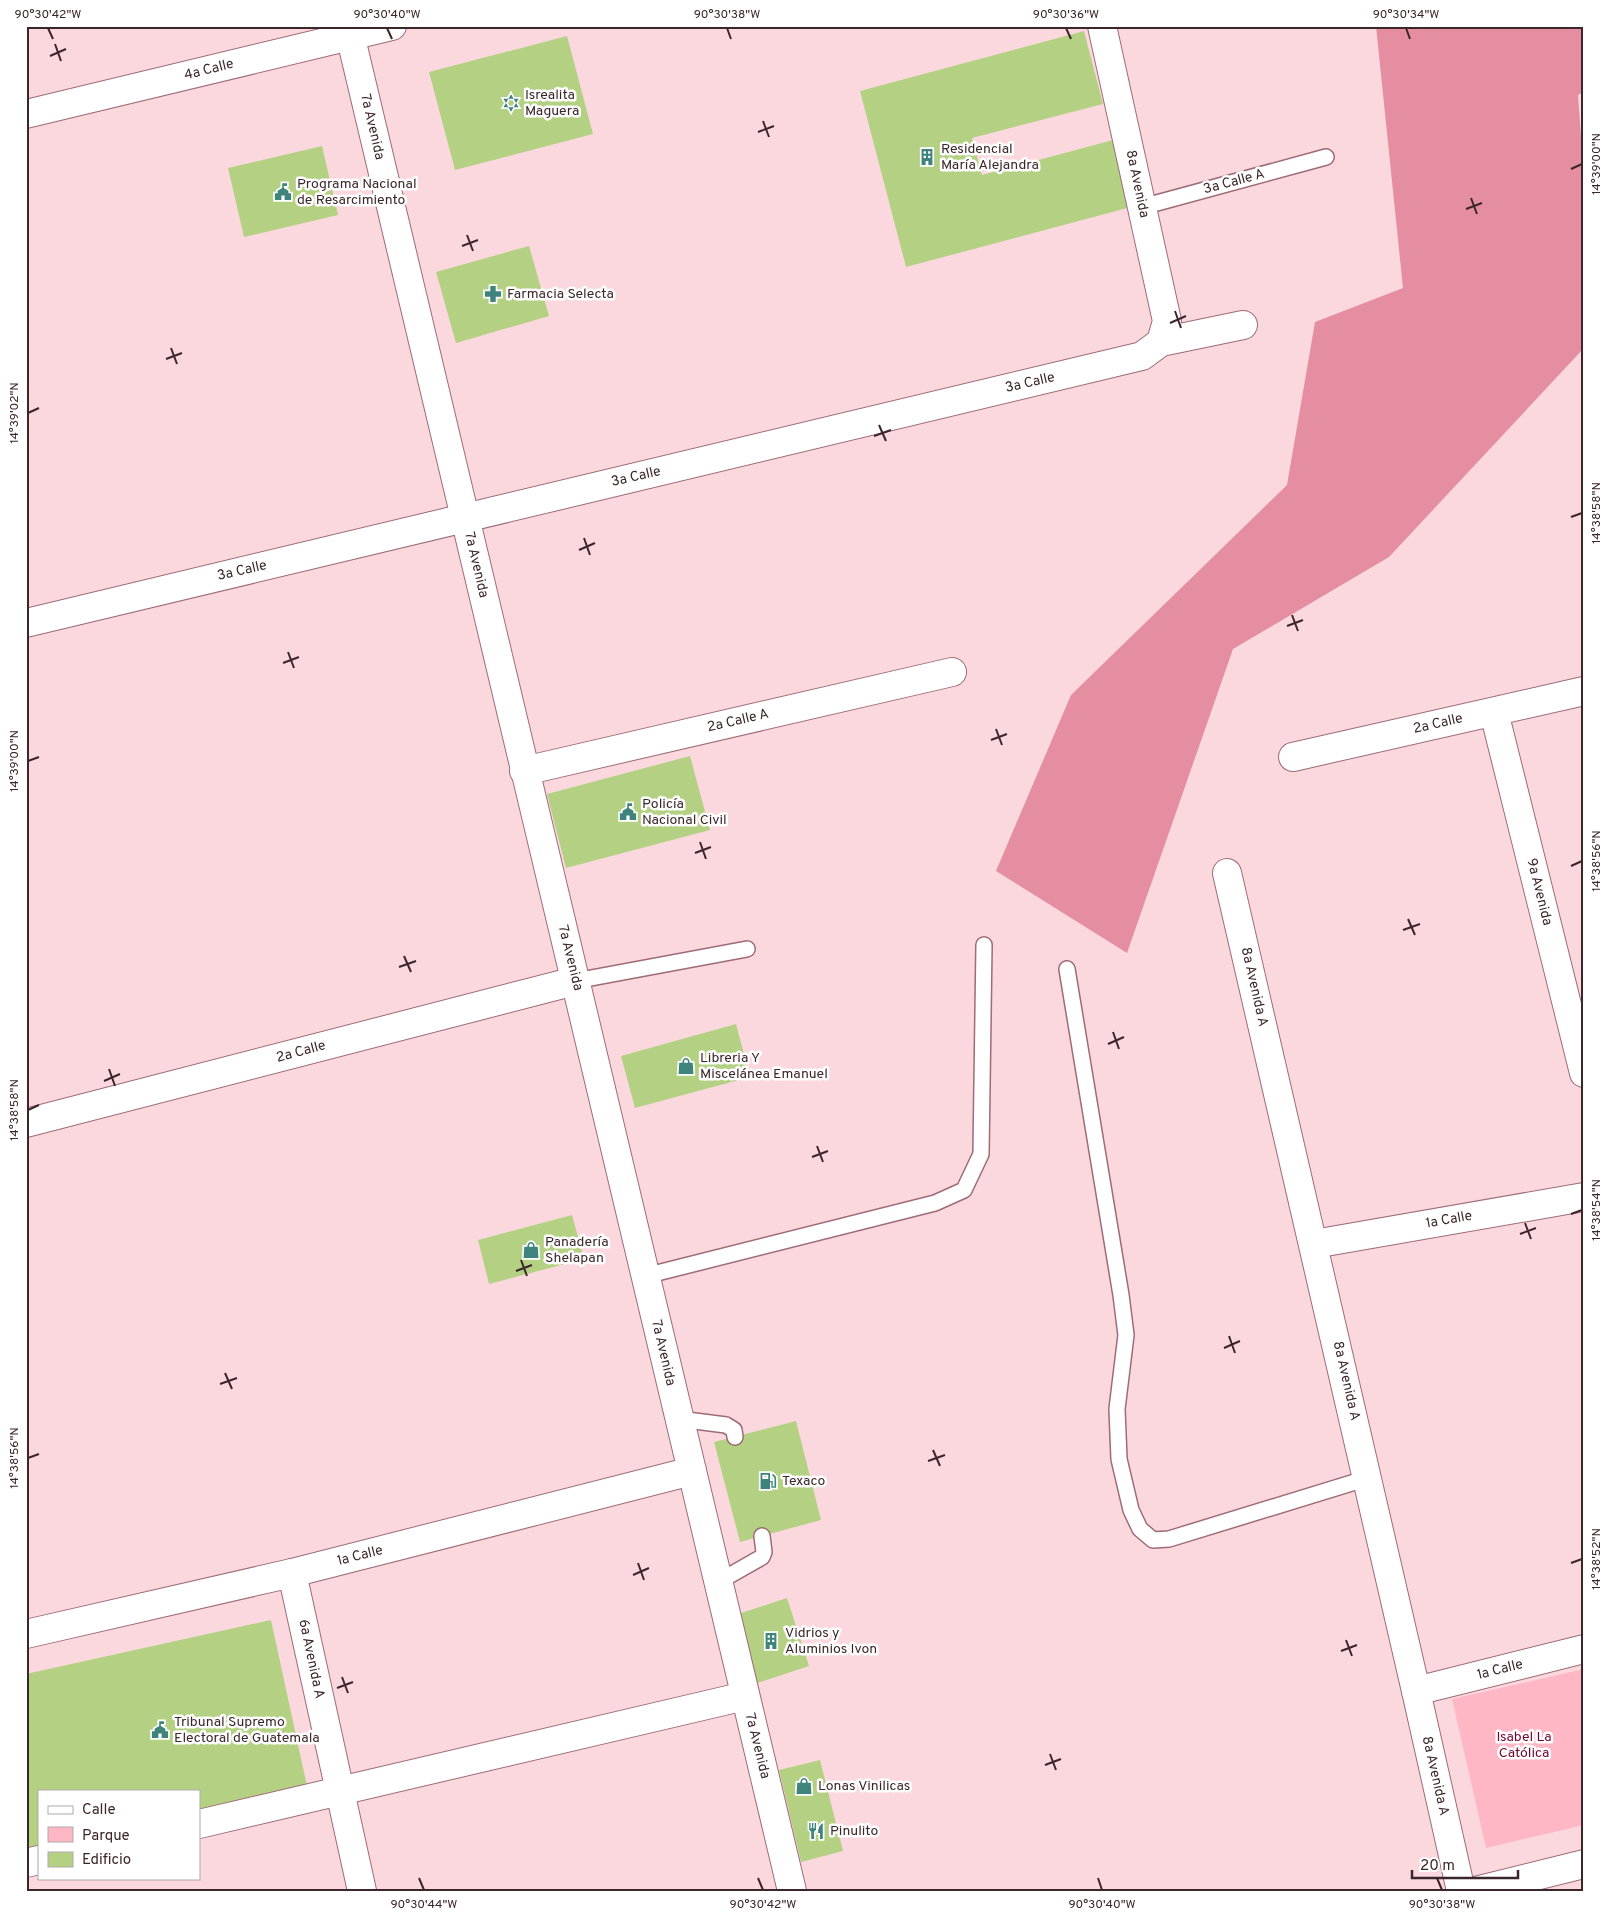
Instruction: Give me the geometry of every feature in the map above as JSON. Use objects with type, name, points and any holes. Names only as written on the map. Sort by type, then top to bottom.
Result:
[{"type":"street","name":"4a Calle","points":[[26,114],[349,31],[392,26]]},
{"type":"street","name":"8a Avenida","points":[[1102,26],[1166,321],[1161,342]]},
{"type":"street","name":"7a Avenida","points":[[349,31],[792,1891]]},
{"type":"street","name":"3a Calle","points":[[26,623],[1142,356],[1161,342],[1243,325]]},
{"type":"street","name":"2a Calle A","points":[[524,771],[952,672]]},
{"type":"street","name":"2a Calle","points":[[1293,757],[1584,691]]},
{"type":"street","name":"9a Avenida","points":[[1494,712],[1584,1073]]},
{"type":"street","name":"8a Avenida A","points":[[1227,873],[1368,1478],[1461,1891]]},
{"type":"street","name":"2a Calle","points":[[26,1123],[575,981]]},
{"type":"street","name":"1a Calle","points":[[1314,1244],[1584,1197]]},
{"type":"street","name":"1a Calle","points":[[26,1634],[292,1573],[692,1471]]},
{"type":"street","name":"6a Avenida A","points":[[292,1573],[362,1891]]},
{"type":"street","name":"1a Calle","points":[[1416,1691],[1584,1649]]},
{"type":"street","points":[[200,1824],[745,1696]]},
{"type":"street","points":[[1475,1891],[1584,1864]]},
{"type":"lane","name":"3a Calle A","points":[[1142,207],[1326,157]]},
{"type":"lane","points":[[645,1276],[935,1203],[964,1190],[981,1154],[984,945]]},
{"type":"lane","points":[[575,981],[747,949]]},
{"type":"lane","points":[[1067,969],[1122,1295],[1126,1334],[1118,1409],[1119,1459],[1131,1510],[1140,1529],[1153,1540],[1170,1539],[1368,1478]]},
{"type":"lane","points":[[679,1420],[726,1425],[734,1430],[736,1437]]},
{"type":"lane","points":[[718,1582],[762,1557],[764,1552],[762,1536]]},
{"type":"green space","name":"Isabel La Católica","points":[[1584,1669],[1584,1825],[1486,1848],[1452,1699]]},
{"type":"shaded area","points":[[1376,26],[1584,26],[1584,92],[1578,95],[1584,178],[1584,348],[1389,557],[1233,649],[1127,953],[996,871],[1071,695],[1287,485],[1315,322],[1403,288]]},
{"type":"building","name":"Residencial María Alejandra","points":[[1084,31],[1103,104],[972,138],[982,175],[1113,140],[1131,207],[906,267],[860,91]]},
{"type":"building","name":"Isrealita Maguera","points":[[567,36],[593,134],[455,170],[429,72]]},
{"type":"building","name":"Programa Nacional de Resarcimiento","points":[[322,146],[338,215],[244,237],[228,168]]},
{"type":"building","name":"Farmacia Selecta","points":[[529,246],[549,316],[456,343],[436,272]]},
{"type":"building","name":"Policía Nacional Civil","points":[[690,756],[710,830],[566,868],[547,794]]},
{"type":"building","name":"Libreria Y Miscelánea Emanuel","points":[[736,1024],[750,1077],[635,1108],[621,1056]]},
{"type":"building","name":"Panadería Shelapan","points":[[572,1215],[584,1259],[489,1284],[478,1240]]},
{"type":"building","name":"Texaco","points":[[796,1421],[821,1520],[740,1542],[714,1442]]},
{"type":"building","name":"Vidrios y Aluminios Ivon","points":[[787,1598],[809,1666],[754,1684],[732,1616]]},
{"type":"building","name":"Tribunal Supremo Electoral de Guatemala","points":[[271,1620],[307,1786],[200,1810],[200,1790],[38,1790],[38,1846],[26,1848],[26,1674]]},
{"type":"building","points":[[820,1760],[843,1851],[801,1862],[779,1770]]},
{"type":"place","name":"Isrealita Maguera","points":[[511,103]]},
{"type":"place","name":"Residencial María Alejandra","points":[[927,157]]},
{"type":"place","name":"Programa Nacional de Resarcimiento","points":[[283,192]]},
{"type":"place","name":"Farmacia Selecta","points":[[493,294]]},
{"type":"place","name":"Policía Nacional Civil","points":[[628,812]]},
{"type":"place","name":"Libreria Y Miscelánea Emanuel","points":[[686,1066]]},
{"type":"place","name":"Panadería Shelapan","points":[[531,1250]]},
{"type":"place","name":"Texaco","points":[[768,1481]]},
{"type":"place","name":"Vidrios y Aluminios Ivon","points":[[771,1641]]},
{"type":"place","name":"Tribunal Supremo Electoral de Guatemala","points":[[160,1730]]},
{"type":"place","name":"Lonas Vinilicas","points":[[804,1786]]},
{"type":"place","name":"Pinulito","points":[[816,1831]]}]
